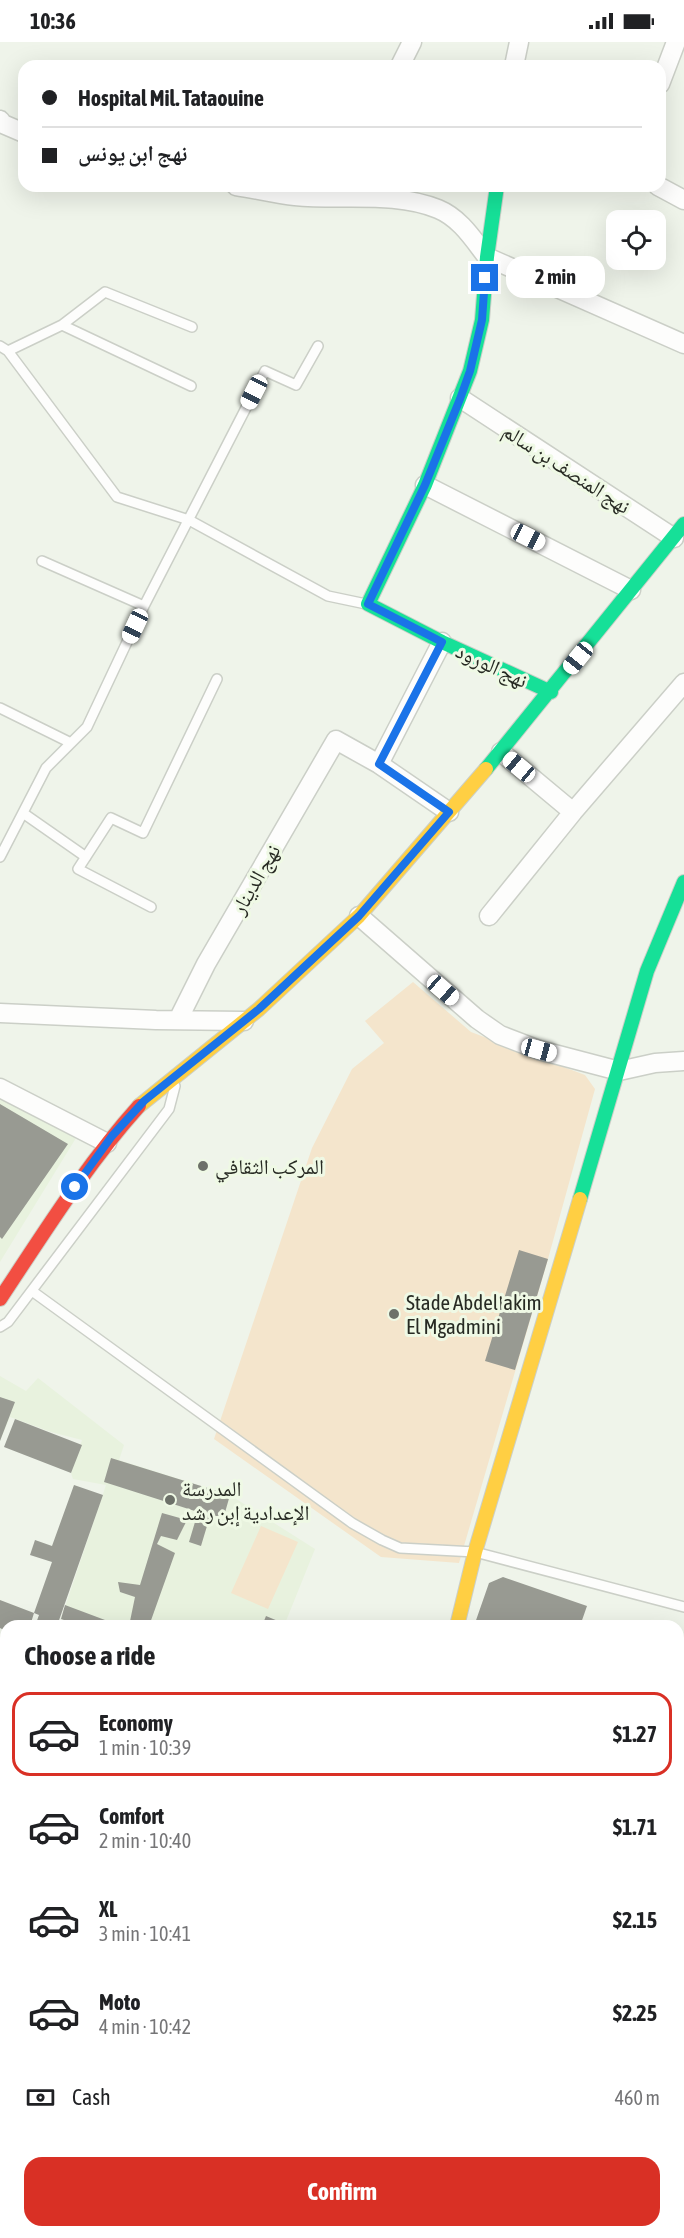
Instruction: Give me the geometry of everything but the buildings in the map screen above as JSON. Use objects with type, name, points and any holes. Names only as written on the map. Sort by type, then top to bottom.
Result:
[{"type":"street","points":[[403,60],[412,42]]},
{"type":"street","points":[[666,68],[676,42]]},
{"type":"street","points":[[514,60],[515,44]]},
{"type":"street","points":[[0,120],[18,130]]},
{"type":"street","points":[[666,190],[684,200]]},
{"type":"street","points":[[308,192],[413,202],[440,210],[466,228],[487,257],[684,345]]},
{"type":"street","points":[[368,604],[425,485],[470,371],[482,320],[487,257],[496,192]]},
{"type":"street","name":"نهج المنصف بن سالم","points":[[460,399],[679,531]]},
{"type":"street","points":[[425,485],[631,590]]},
{"type":"street","points":[[0,1299],[80,1179],[107,1143],[144,1101],[244,1021],[359,916],[551,692],[679,531]]},
{"type":"street","name":"نهج الورود","points":[[368,604],[442,642],[551,692]]},
{"type":"street","points":[[442,642],[379,764],[449,812]]},
{"type":"street","points":[[489,916],[573,812],[684,683]]},
{"type":"street","name":"نهج الدينار","points":[[178,1020],[212,954],[336,740],[379,764]]},
{"type":"street","points":[[501,752],[573,812]]},
{"type":"street","points":[[458,1620],[475,1552],[647,971],[684,882]]},
{"type":"street","points":[[359,916],[477,1019],[500,1035],[539,1050],[619,1071],[655,1063],[684,1061]]},
{"type":"street","points":[[0,1013],[244,1021]]},
{"type":"street","points":[[0,1088],[107,1143]]},
{"type":"lane","points":[[192,327],[105,292],[62,325],[4,349],[117,497],[189,520],[328,596],[368,604]]},
{"type":"lane","points":[[62,325],[191,386]]},
{"type":"lane","points":[[0,857],[46,768],[87,727],[144,606],[265,371],[296,385],[318,346]]},
{"type":"lane","points":[[42,561],[144,606]]},
{"type":"lane","points":[[151,908],[78,869],[111,818],[143,833],[217,679]]},
{"type":"lane","points":[[0,708],[72,742]]},
{"type":"lane","points":[[23,813],[86,857]]},
{"type":"lane","points":[[0,1327],[8,1322],[32,1291],[168,1109],[180,1071]]},
{"type":"lane","points":[[32,1291],[352,1523],[382,1540],[400,1548],[475,1552],[684,1607]]},
{"type":"shaded area","name":"Stade Abdelاakim El Mgadmini","points":[[413,982],[471,1032],[585,1075],[595,1089],[459,1563],[381,1557],[214,1439],[312,1148],[352,1069],[384,1043],[365,1021]]},
{"type":"shaded area","points":[[0,1099],[76,1138],[0,1262]]},
{"type":"shaded area","name":"المدرسة الإعدادية إبن رشد","points":[[0,1376],[26,1391],[38,1378],[124,1445],[119,1460],[230,1495],[315,1549],[286,1620],[61,1619],[106,1485],[73,1479],[71,1473],[82,1440],[51,1432],[10,1417],[0,1441]]},
{"type":"shaded area","points":[[261,1526],[298,1542],[268,1609],[231,1593]]},
{"type":"traffic: fast","points":[[496,192],[487,257],[482,320],[470,371],[425,485],[368,604],[442,642],[551,692]]},
{"type":"traffic: fast","points":[[486,769],[684,524]]},
{"type":"traffic: fast","points":[[580,1199],[647,971],[684,882]]},
{"type":"traffic: slow","points":[[139,1106],[259,1009],[359,916],[486,769]]},
{"type":"traffic: slow","points":[[458,1620],[475,1552],[580,1199]]},
{"type":"traffic: jam","points":[[0,1299],[83,1176],[139,1106]]},
{"type":"place","name":"المركب الثقافي","points":[[203,1166]]},
{"type":"place","name":"Stade Abdelاakim El Mgadmini","points":[[394,1314]]},
{"type":"place","name":"المدرسة الإعدادية إبن رشد","points":[[170,1500]]},
{"type":"route","points":[[75,1187],[112,1136],[144,1101],[259,1009],[359,916],[449,812],[379,764],[442,642],[368,604],[425,485],[460,399],[470,371],[482,320],[485,278]]}]
